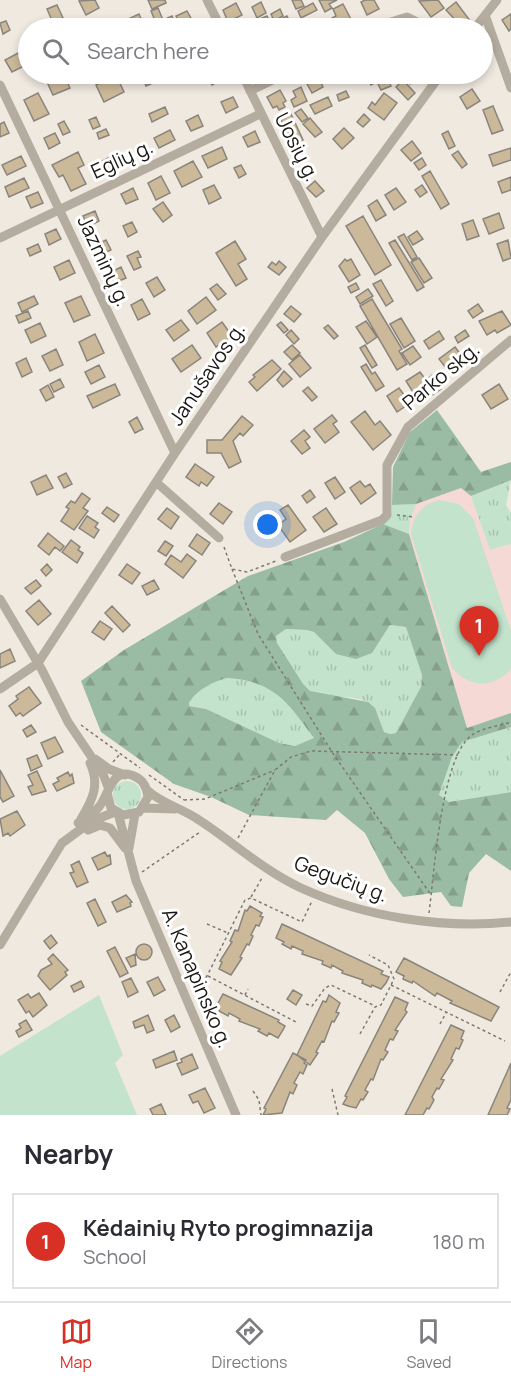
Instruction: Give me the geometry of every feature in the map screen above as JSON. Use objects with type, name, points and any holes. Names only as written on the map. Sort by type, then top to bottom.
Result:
[{"type":"street","points":[[207,0],[216,18]]},
{"type":"street","points":[[483,18],[497,0]]},
{"type":"street","points":[[493,37],[511,88]]},
{"type":"street","name":"Uosių g.","points":[[247,84],[322,237]]},
{"type":"street","points":[[250,91],[264,84]]},
{"type":"street","name":"Janušavos g.","points":[[0,689],[38,663],[175,453],[322,237],[434,84]]},
{"type":"street","name":"Jazminų g.","points":[[0,85],[175,453]]},
{"type":"street","name":"Eglių g.","points":[[0,238],[260,114]]},
{"type":"street","name":"Parko skg.","points":[[387,515],[387,465],[408,428],[511,340]]},
{"type":"street","points":[[156,482],[219,538]]},
{"type":"street","points":[[285,557],[382,520],[387,515]]},
{"type":"street","points":[[0,599],[38,663],[84,750],[97,783],[91,803],[62,843],[0,945]]},
{"type":"street","points":[[84,750],[109,769],[140,779],[147,790],[128,853]]},
{"type":"street","points":[[84,750],[103,774],[108,804],[117,813]]},
{"type":"street","points":[[78,823],[97,809],[116,778],[125,775]]},
{"type":"street","name":"Gegučių g.","points":[[147,790],[207,825],[268,869],[316,893],[382,914],[428,922],[511,922]]},
{"type":"street","points":[[62,843],[92,821],[117,813],[178,810]]},
{"type":"street","name":"A. Kanapinsko g.","points":[[117,813],[134,875],[236,1115]]},
{"type":"street","points":[[62,843],[91,828],[104,825],[111,828],[128,853]]},
{"type":"path","points":[[387,515],[415,517]]},
{"type":"path","points":[[219,538],[226,549],[247,612],[258,634],[332,752],[431,895]]},
{"type":"path","points":[[232,569],[247,572],[285,557]]},
{"type":"path","points":[[428,922],[440,811],[458,755],[471,735],[511,722]]},
{"type":"path","points":[[183,800],[205,799],[275,770],[291,757],[311,751],[458,755]]},
{"type":"path","points":[[237,840],[275,770]]},
{"type":"path","points":[[134,875],[143,872],[207,825]]},
{"type":"path","points":[[195,992],[207,976],[245,900],[251,898],[268,869]]},
{"type":"path","points":[[251,898],[302,922],[316,893]]},
{"type":"path","points":[[207,924],[228,933]]},
{"type":"path","points":[[306,1004],[312,1006],[325,988],[332,985],[375,1006],[381,1005],[394,979],[388,965],[369,955]]},
{"type":"path","points":[[500,992],[511,972]]},
{"type":"path","points":[[207,976],[296,1022]]},
{"type":"path","points":[[391,985],[505,1041]]},
{"type":"path","points":[[244,996],[248,989]]},
{"type":"path","points":[[360,1034],[375,1006]]},
{"type":"path","points":[[440,1024],[447,1012]]},
{"type":"path","points":[[332,1089],[338,1115]]},
{"type":"path","points":[[253,1091],[259,1100],[261,1115]]},
{"type":"shaded area","points":[[461,488],[471,496],[490,550],[511,544],[511,713],[467,728],[409,534],[410,521],[416,504]]},
{"type":"green space","points":[[437,410],[481,472],[511,462],[511,480],[471,496],[461,488],[416,504],[392,505],[393,467],[410,432]]},
{"type":"green space","points":[[511,480],[506,505],[511,513],[511,544],[490,550],[471,496]]},
{"type":"green space","points":[[439,500],[459,504],[473,518],[511,631],[511,669],[504,676],[489,683],[482,684],[466,679],[452,668],[411,534],[419,512]]},
{"type":"green space","points":[[416,504],[410,521],[409,534],[383,524],[392,513],[392,505]]},
{"type":"green space","points":[[383,524],[409,534],[467,728],[511,713],[511,727],[462,742],[452,757],[439,795],[449,802],[511,792],[511,871],[486,854],[469,873],[462,907],[451,906],[441,892],[403,897],[389,879],[365,833],[337,810],[326,820],[249,815],[211,797],[174,784],[101,732],[81,681],[124,650],[248,576],[344,542]],"holes":[[[390,625],[406,627],[422,675],[422,685],[396,733],[390,734],[384,732],[375,708],[368,702],[310,691],[303,684],[277,643],[276,636],[286,629],[314,632],[336,654],[356,659],[372,653]],[[227,678],[243,680],[269,689],[288,704],[314,738],[295,746],[279,743],[206,709],[189,706],[200,691],[216,681]]]},
{"type":"green space","points":[[390,625],[406,627],[422,675],[422,686],[396,733],[390,734],[384,732],[375,710],[369,703],[353,698],[317,694],[304,686],[287,662],[277,643],[276,636],[286,629],[307,630],[314,632],[324,641],[372,653]]},
{"type":"green space","points":[[227,678],[243,680],[269,689],[288,704],[314,738],[295,746],[279,743],[206,709],[189,706],[193,696],[198,692],[210,684]]},
{"type":"green space","points":[[511,727],[511,792],[448,802],[439,795],[452,757],[462,742]]},
{"type":"green space","points":[[127,781],[137,785],[141,795],[137,805],[127,809],[117,805],[113,795],[117,785]]},
{"type":"green space","points":[[99,995],[123,1055],[115,1063],[137,1115],[0,1115],[0,1056]]},
{"type":"building","points":[[95,0],[99,8],[86,15],[79,1]]},
{"type":"building","points":[[148,0],[165,0],[166,3],[152,9]]},
{"type":"building","points":[[292,0],[301,0],[304,6],[296,9]]},
{"type":"building","points":[[319,0],[337,0],[329,4],[332,8],[325,12]]},
{"type":"building","points":[[374,0],[379,9],[367,15],[361,2]]},
{"type":"building","points":[[438,0],[444,8],[431,17],[419,1]]},
{"type":"building","points":[[261,2],[266,13],[257,18],[252,7]]},
{"type":"building","points":[[456,2],[468,18],[454,18],[446,10]]},
{"type":"building","points":[[236,3],[242,15],[236,18],[226,18],[223,10]]},
{"type":"building","points":[[313,3],[317,10],[301,18],[298,11]]},
{"type":"building","points":[[343,4],[350,18],[332,18],[336,16],[333,9]]},
{"type":"building","points":[[57,5],[63,18],[51,18],[47,9]]},
{"type":"building","points":[[158,8],[162,18],[154,18],[151,11]]},
{"type":"building","points":[[280,9],[283,16],[273,18],[271,14]]},
{"type":"building","points":[[187,11],[191,18],[177,18],[176,16]]},
{"type":"building","points":[[511,14],[511,29],[509,31],[502,20]]},
{"type":"building","points":[[6,21],[10,30],[3,34],[0,23]]},
{"type":"building","points":[[18,53],[18,69],[12,72],[5,60]]},
{"type":"building","points":[[48,84],[68,84],[70,88],[53,95]]},
{"type":"building","points":[[120,84],[124,92],[104,102],[96,85]]},
{"type":"building","points":[[307,84],[322,84],[323,87],[312,93]]},
{"type":"building","points":[[378,84],[390,84],[391,86],[381,90]]},
{"type":"building","points":[[399,84],[407,84],[415,93],[408,100],[396,87]]},
{"type":"building","points":[[301,87],[307,101],[294,107],[291,100],[296,97],[293,91]]},
{"type":"building","points":[[472,89],[480,101],[467,109],[460,97]]},
{"type":"building","points":[[280,90],[286,101],[283,103],[285,107],[279,110],[277,106],[273,108],[267,97]]},
{"type":"building","points":[[346,91],[349,97],[339,101],[337,95]]},
{"type":"building","points":[[38,93],[49,114],[34,121],[24,100]]},
{"type":"building","points":[[384,93],[397,103],[384,120],[368,108],[372,102],[375,105]]},
{"type":"building","points":[[233,97],[238,107],[226,113],[221,102]]},
{"type":"building","points":[[328,97],[332,106],[315,114],[310,105]]},
{"type":"building","points":[[493,106],[503,130],[492,134],[483,110]]},
{"type":"building","points":[[165,107],[168,114],[152,122],[149,114]]},
{"type":"building","points":[[301,109],[308,118],[302,122],[295,113]]},
{"type":"building","points":[[291,114],[303,140],[289,147],[281,131],[285,129],[281,120]]},
{"type":"building","points":[[364,114],[370,120],[363,127],[357,122]]},
{"type":"building","points":[[198,115],[203,126],[191,131],[186,121]]},
{"type":"building","points":[[96,117],[100,126],[93,129],[89,120]]},
{"type":"building","points":[[310,118],[322,132],[315,137],[303,124]]},
{"type":"building","points":[[64,121],[70,132],[63,135],[58,124]]},
{"type":"building","points":[[4,122],[9,133],[0,137],[0,124]]},
{"type":"building","points":[[344,128],[354,138],[342,149],[333,139]]},
{"type":"building","points":[[106,129],[109,135],[99,139],[97,133]]},
{"type":"building","points":[[170,130],[175,140],[159,148],[154,138]]},
{"type":"building","points":[[255,131],[260,142],[248,147],[243,137]]},
{"type":"building","points":[[448,131],[455,146],[449,149],[442,134]]},
{"type":"building","points":[[55,133],[60,143],[49,149],[44,138]]},
{"type":"building","points":[[412,141],[421,153],[411,161],[401,150]]},
{"type":"building","points":[[222,147],[227,159],[208,168],[202,156]]},
{"type":"building","points":[[511,148],[511,160],[493,166],[489,155]]},
{"type":"building","points":[[458,151],[467,164],[462,168],[452,155]]},
{"type":"building","points":[[78,152],[84,165],[78,168],[86,184],[71,191],[63,175],[59,177],[52,165]]},
{"type":"building","points":[[21,156],[26,166],[7,175],[2,165]]},
{"type":"building","points":[[112,156],[118,167],[105,174],[102,169],[96,172],[93,166]]},
{"type":"building","points":[[422,158],[426,165],[419,170],[414,163]]},
{"type":"building","points":[[193,161],[202,177],[182,187],[174,171]]},
{"type":"building","points":[[241,165],[246,174],[239,178],[234,168]]},
{"type":"building","points":[[430,171],[449,204],[441,209],[422,176]]},
{"type":"building","points":[[161,176],[170,193],[156,200],[148,183]]},
{"type":"building","points":[[511,177],[511,190],[502,193],[498,182]]},
{"type":"building","points":[[24,178],[29,188],[9,197],[5,187]]},
{"type":"building","points":[[315,181],[324,191],[316,197],[307,188]]},
{"type":"building","points":[[214,185],[221,198],[209,204],[203,190]]},
{"type":"building","points":[[422,185],[427,192],[420,197],[415,190]]},
{"type":"building","points":[[133,188],[138,199],[126,204],[121,194]]},
{"type":"building","points":[[396,188],[406,202],[394,210],[385,195]]},
{"type":"building","points":[[38,192],[43,203],[31,208],[26,197]]},
{"type":"building","points":[[377,200],[386,215],[376,221],[368,206]]},
{"type":"building","points":[[163,202],[172,215],[163,222],[153,209]]},
{"type":"building","points":[[95,211],[99,221],[88,227],[83,216]]},
{"type":"building","points":[[499,213],[504,228],[489,234],[483,219]]},
{"type":"building","points":[[363,216],[391,265],[375,275],[346,226]]},
{"type":"building","points":[[473,220],[479,236],[467,240],[462,224]]},
{"type":"building","points":[[132,222],[137,232],[128,237],[123,226]]},
{"type":"building","points":[[56,229],[61,239],[49,245],[45,234]]},
{"type":"building","points":[[417,231],[423,239],[413,245],[408,237]]},
{"type":"building","points":[[404,234],[417,257],[412,260],[398,237]]},
{"type":"building","points":[[106,240],[111,250],[100,255],[95,245]]},
{"type":"building","points":[[395,240],[424,287],[417,291],[389,243]]},
{"type":"building","points":[[508,240],[511,258],[503,261],[497,244]]},
{"type":"building","points":[[235,241],[246,259],[238,264],[247,279],[236,286],[216,253]]},
{"type":"building","points":[[38,244],[41,251],[30,256],[27,249]]},
{"type":"building","points":[[138,251],[141,257],[137,258],[141,267],[134,270],[127,256]]},
{"type":"building","points":[[419,258],[432,278],[424,283],[411,262]]},
{"type":"building","points":[[345,259],[347,261],[351,259],[360,275],[349,282],[339,266]]},
{"type":"building","points":[[69,260],[75,273],[60,280],[54,267]]},
{"type":"building","points":[[279,261],[286,267],[279,275],[268,267],[272,262],[276,265]]},
{"type":"building","points":[[121,267],[126,278],[114,283],[109,273]]},
{"type":"building","points":[[157,277],[165,290],[154,297],[146,283]]},
{"type":"building","points":[[381,280],[393,301],[386,306],[373,284]]},
{"type":"building","points":[[356,283],[359,289],[351,293],[348,287]]},
{"type":"building","points":[[217,284],[226,294],[218,300],[210,289]]},
{"type":"building","points":[[368,289],[373,296],[360,304],[356,297]]},
{"type":"building","points":[[34,296],[38,304],[22,312],[18,303]]},
{"type":"building","points":[[81,296],[90,315],[74,322],[65,303]]},
{"type":"building","points":[[206,297],[216,310],[197,324],[188,311]]},
{"type":"building","points":[[142,299],[150,314],[138,320],[131,305]]},
{"type":"building","points":[[372,299],[402,349],[399,351],[407,364],[397,370],[360,306]]},
{"type":"building","points":[[478,304],[483,311],[473,318],[468,311]]},
{"type":"building","points":[[291,306],[301,314],[294,322],[284,314]]},
{"type":"building","points":[[28,311],[31,318],[19,323],[16,316]]},
{"type":"building","points":[[502,311],[511,325],[497,333],[495,330],[487,335],[479,321]]},
{"type":"building","points":[[401,318],[415,341],[404,348],[390,324]]},
{"type":"building","points":[[181,320],[189,330],[174,341],[166,330]]},
{"type":"building","points":[[366,321],[377,337],[367,344],[356,327]]},
{"type":"building","points":[[222,322],[232,336],[216,347],[207,333]]},
{"type":"building","points":[[281,322],[288,330],[284,333],[277,325]]},
{"type":"building","points":[[40,323],[46,336],[31,343],[25,330]]},
{"type":"building","points":[[328,325],[338,336],[334,339],[324,328]]},
{"type":"building","points":[[291,330],[299,339],[294,344],[286,335]]},
{"type":"building","points":[[465,330],[469,336],[458,343],[455,337]]},
{"type":"building","points":[[439,331],[444,339],[429,349],[424,341]]},
{"type":"building","points":[[95,334],[104,353],[87,361],[79,342]]},
{"type":"building","points":[[192,345],[201,358],[181,372],[172,359]]},
{"type":"building","points":[[292,345],[300,353],[292,360],[284,352]]},
{"type":"building","points":[[365,345],[377,365],[372,368],[360,348]]},
{"type":"building","points":[[413,346],[421,357],[410,365],[402,353]]},
{"type":"building","points":[[455,347],[465,360],[449,372],[439,359]]},
{"type":"building","points":[[56,349],[63,365],[50,371],[42,356]]},
{"type":"building","points":[[300,355],[311,368],[300,377],[289,364]]},
{"type":"building","points":[[26,358],[32,372],[22,377],[16,363]]},
{"type":"building","points":[[272,360],[281,369],[257,391],[249,382],[255,377],[253,375]]},
{"type":"building","points":[[366,364],[372,374],[375,372],[384,386],[376,391],[361,367]]},
{"type":"building","points":[[99,365],[105,377],[91,384],[85,372]]},
{"type":"building","points":[[284,371],[292,379],[283,387],[277,380]]},
{"type":"building","points":[[420,372],[426,380],[432,375],[441,389],[431,396],[426,390],[416,397],[406,381]]},
{"type":"building","points":[[60,379],[64,387],[54,392],[50,384]]},
{"type":"building","points":[[115,384],[120,395],[93,408],[87,396]]},
{"type":"building","points":[[499,384],[508,399],[491,409],[482,395]]},
{"type":"building","points":[[48,385],[54,397],[46,401],[40,390]]},
{"type":"building","points":[[308,387],[317,397],[312,401],[303,391]]},
{"type":"building","points":[[399,388],[410,403],[397,412],[387,396]]},
{"type":"building","points":[[365,411],[375,425],[380,421],[391,435],[373,450],[351,422]]},
{"type":"building","points":[[332,415],[337,421],[333,424],[339,432],[325,443],[314,429]]},
{"type":"building","points":[[242,416],[253,425],[243,436],[240,433],[233,441],[241,462],[229,468],[221,453],[207,453],[207,440],[222,440]]},
{"type":"building","points":[[137,417],[143,429],[135,433],[129,422]]},
{"type":"building","points":[[304,430],[310,437],[305,441],[310,448],[302,454],[291,441]]},
{"type":"building","points":[[195,464],[214,477],[207,486],[201,482],[199,486],[186,477]]},
{"type":"building","points":[[66,473],[72,484],[64,488],[58,477]]},
{"type":"building","points":[[46,475],[53,488],[37,495],[31,482]]},
{"type":"building","points":[[335,477],[345,492],[335,499],[325,483]]},
{"type":"building","points":[[360,481],[365,487],[370,484],[376,493],[361,504],[350,488]]},
{"type":"building","points":[[310,490],[315,497],[307,503],[302,496]]},
{"type":"building","points":[[82,493],[90,499],[83,508],[88,511],[74,530],[61,521],[69,509],[66,507],[71,501],[75,503]]},
{"type":"building","points":[[219,503],[232,512],[223,524],[210,514]]},
{"type":"building","points":[[288,505],[306,530],[290,542],[278,525],[286,519],[280,510]]},
{"type":"building","points":[[107,507],[119,515],[114,522],[102,513]]},
{"type":"building","points":[[167,508],[179,517],[171,529],[158,519]]},
{"type":"building","points":[[326,508],[337,524],[324,532],[313,517]]},
{"type":"building","points":[[87,516],[98,523],[95,527],[99,530],[94,538],[79,528]]},
{"type":"building","points":[[48,533],[64,546],[60,551],[55,547],[49,555],[38,546]]},
{"type":"building","points":[[197,534],[210,543],[202,555],[189,546]]},
{"type":"building","points":[[71,540],[80,547],[78,550],[83,553],[77,563],[62,552]]},
{"type":"building","points":[[165,541],[173,546],[166,556],[158,551]]},
{"type":"building","points":[[187,554],[196,561],[183,578],[165,564],[171,555],[181,562]]},
{"type":"building","points":[[47,564],[52,570],[46,576],[41,570]]},
{"type":"building","points":[[127,564],[140,573],[132,584],[119,575]]},
{"type":"building","points":[[36,580],[41,586],[31,594],[25,588]]},
{"type":"building","points":[[154,580],[159,589],[147,595],[142,586]]},
{"type":"building","points":[[39,600],[51,614],[38,625],[26,611]]},
{"type":"building","points":[[112,606],[130,625],[123,632],[105,613]]},
{"type":"building","points":[[100,621],[112,629],[104,640],[92,632]]},
{"type":"building","points":[[10,649],[15,661],[0,668],[0,654]]},
{"type":"building","points":[[29,687],[41,703],[23,716],[20,713],[16,716],[9,706],[18,699],[16,696]]},
{"type":"building","points":[[31,725],[36,732],[27,737],[23,730]]},
{"type":"building","points":[[55,737],[63,752],[48,759],[41,743]]},
{"type":"building","points":[[37,755],[42,766],[31,771],[27,759]]},
{"type":"building","points":[[0,770],[14,796],[3,802],[0,797]]},
{"type":"building","points":[[37,771],[46,791],[32,795],[28,787],[33,785],[28,775]]},
{"type":"building","points":[[68,772],[70,776],[72,774],[74,783],[57,791],[53,784],[59,781],[57,778]]},
{"type":"building","points":[[17,811],[25,825],[10,836],[8,833],[3,836],[0,819]]},
{"type":"building","points":[[105,852],[107,856],[110,855],[111,864],[98,870],[92,858]]},
{"type":"building","points":[[79,861],[88,882],[77,887],[70,873],[74,872],[71,865]]},
{"type":"building","points":[[126,895],[132,902],[131,906],[117,912],[112,902]]},
{"type":"building","points":[[95,899],[106,922],[98,926],[87,903]]},
{"type":"building","points":[[250,906],[262,913],[260,916],[263,917],[259,926],[256,925],[249,945],[247,944],[240,957],[242,958],[231,975],[219,969],[222,962],[220,961],[232,942],[230,941],[235,930],[238,931],[245,910],[247,911]]},
{"type":"building","points":[[282,924],[383,971],[381,974],[389,977],[386,983],[381,989],[372,985],[371,987],[362,983],[363,980],[342,973],[343,971],[332,965],[331,968],[322,964],[323,961],[302,954],[303,951],[292,946],[291,949],[282,944],[284,942],[276,938]]},
{"type":"building","points":[[51,935],[57,943],[50,949],[44,941]]},
{"type":"building","points":[[141,944],[147,944],[152,952],[150,958],[141,960],[136,955],[136,949]]},
{"type":"building","points":[[115,947],[128,973],[120,977],[107,951]]},
{"type":"building","points":[[53,954],[68,970],[65,972],[67,975],[50,990],[38,976],[41,970],[52,964],[48,959]]},
{"type":"building","points":[[135,954],[136,965],[131,967],[126,958]]},
{"type":"building","points":[[404,958],[499,1007],[491,1021],[450,1003],[452,1001],[437,993],[435,996],[413,981],[412,983],[403,979],[404,976],[396,972]]},
{"type":"building","points":[[158,977],[165,990],[154,996],[147,982]]},
{"type":"building","points":[[131,978],[138,992],[128,997],[122,982]]},
{"type":"building","points":[[81,981],[84,987],[74,992],[71,986]]},
{"type":"building","points":[[293,990],[302,995],[296,1005],[287,999]]},
{"type":"building","points":[[39,993],[47,1005],[33,1017],[29,1011],[26,1013],[18,1000],[28,994],[31,998]]},
{"type":"building","points":[[223,994],[279,1020],[278,1022],[285,1026],[278,1038],[269,1033],[267,1036],[258,1031],[260,1029],[239,1021],[240,1019],[229,1013],[228,1016],[219,1011],[220,1009],[216,1007]]},
{"type":"building","points":[[329,995],[340,1003],[336,1012],[339,1013],[334,1022],[332,1021],[324,1042],[322,1041],[310,1065],[297,1055],[323,1001],[326,1002]]},
{"type":"building","points":[[395,997],[408,1003],[405,1010],[407,1012],[395,1030],[398,1031],[393,1040],[390,1039],[385,1050],[388,1052],[383,1060],[381,1059],[373,1080],[371,1079],[365,1090],[368,1092],[363,1100],[361,1099],[356,1108],[343,1104],[347,1097],[345,1096]]},
{"type":"building","points":[[148,1015],[154,1030],[147,1033],[144,1025],[135,1028],[133,1022]]},
{"type":"building","points":[[174,1015],[180,1027],[171,1032],[165,1020]]},
{"type":"building","points":[[26,1020],[32,1030],[19,1037],[16,1031],[21,1028],[19,1024]]},
{"type":"building","points":[[451,1025],[464,1031],[461,1039],[463,1040],[459,1049],[456,1048],[451,1059],[453,1060],[441,1079],[444,1080],[432,1097],[434,1100],[423,1115],[405,1115]]},
{"type":"building","points":[[174,1051],[177,1060],[156,1068],[153,1060]]},
{"type":"building","points":[[293,1053],[306,1060],[304,1063],[307,1065],[303,1074],[300,1072],[294,1083],[297,1085],[293,1094],[290,1092],[282,1113],[263,1115],[266,1109],[264,1108]]},
{"type":"building","points":[[192,1054],[198,1068],[182,1075],[177,1064],[182,1062],[181,1059]]},
{"type":"building","points":[[511,1063],[511,1100],[507,1108],[510,1109],[507,1115],[488,1115]]},
{"type":"building","points":[[205,1088],[215,1108],[204,1113],[198,1101],[193,1103],[189,1095]]},
{"type":"building","points":[[161,1104],[166,1115],[153,1115],[150,1109]]},
{"type":"place","name":"Kėdainių Ryto progimnazija","points":[[479,656]]}]
